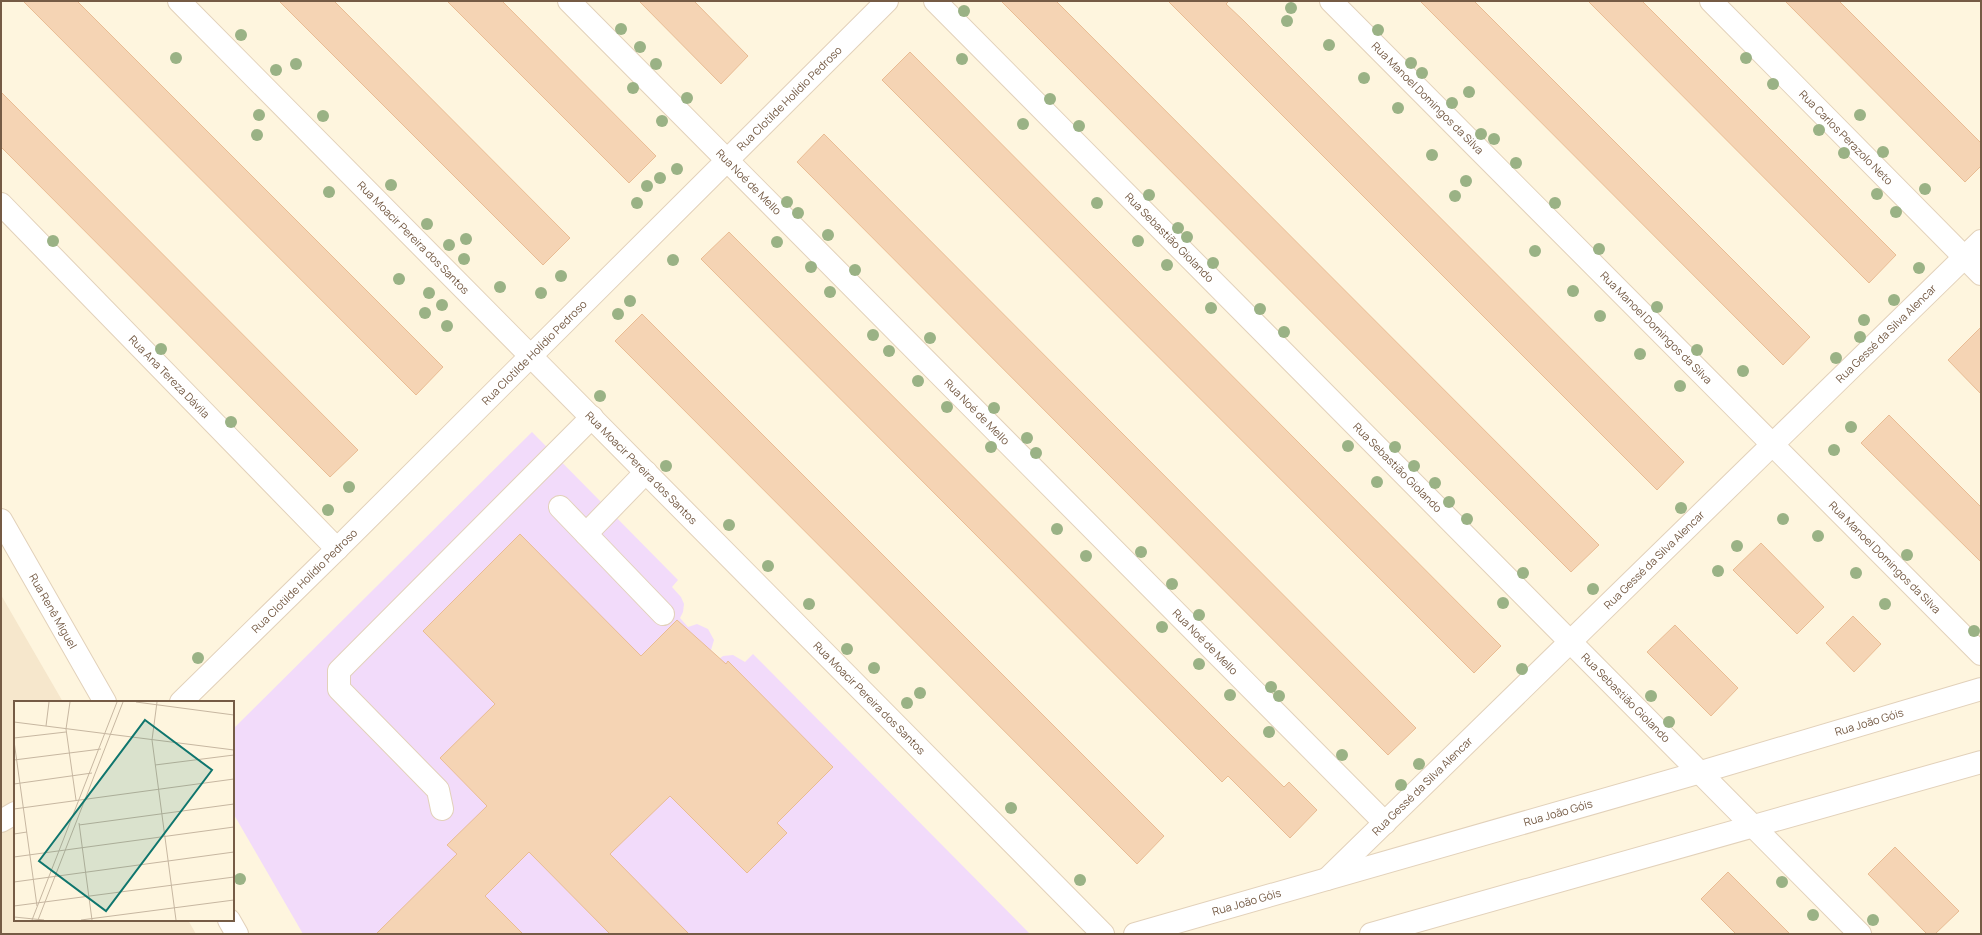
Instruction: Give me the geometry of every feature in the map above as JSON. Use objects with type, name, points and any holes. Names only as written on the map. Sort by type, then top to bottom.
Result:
[{"type":"street","name":"Rua Moacir Pereira dos Santos","points":[[179,1],[1103,934]]},
{"type":"street","name":"Rua Noé de Mello","points":[[569,1],[1385,823]]},
{"type":"street","name":"Rua Clotilde Holídio Pedroso","points":[[182,701],[337,549],[887,1]]},
{"type":"street","name":"Rua Sebastião Giolando","points":[[935,1],[1701,772],[1752,827],[1860,934]]},
{"type":"street","name":"Rua Manoel Domingos da Silva","points":[[1331,1],[1981,654]]},
{"type":"street","name":"Rua Carlos Perazolo Neto","points":[[1711,1],[1981,274]]},
{"type":"street","name":"Rua Ana Tereza Dávila","points":[[1,204],[337,549]]},
{"type":"street","name":"Rua Gessé da Silva Alencar","points":[[1327,879],[1981,241]]},
{"type":"street","points":[[442,809],[438,790],[339,689],[339,671],[592,417]]},
{"type":"street","points":[[586,534],[646,472]]},
{"type":"street","points":[[560,507],[662,614]]},
{"type":"street","name":"Rua Renê Miguel","points":[[1,520],[104,701]]},
{"type":"street","name":"Rua João Góis","points":[[1135,934],[1701,772],[1981,689]]},
{"type":"street","points":[[1371,934],[1981,762]]},
{"type":"street","points":[[1,821],[14,814]]},
{"type":"street","points":[[230,921],[237,934]]},
{"type":"shaded area","points":[[532,432],[678,580],[672,587],[681,597],[684,604],[683,612],[680,618],[688,627],[697,624],[708,629],[714,640],[711,650],[719,659],[723,656],[733,655],[745,662],[753,654],[1030,934],[303,934],[234,815],[234,728]]},
{"type":"shaded area","points":[[1,595],[62,701],[14,701],[14,921],[189,921],[196,934],[1,934]]},
{"type":"building","points":[[23,1],[77,1],[443,367],[416,395]]},
{"type":"building","points":[[279,1],[334,1],[570,238],[543,265]]},
{"type":"building","points":[[447,1],[502,1],[656,156],[629,183]]},
{"type":"building","points":[[639,1],[694,1],[748,56],[721,84]]},
{"type":"building","points":[[1001,1],[1056,1],[1599,545],[1571,572]]},
{"type":"building","points":[[1168,1],[1229,1],[1226,4],[1684,462],[1657,490]]},
{"type":"building","points":[[1420,1],[1474,1],[1810,337],[1783,365]]},
{"type":"building","points":[[1588,1],[1642,1],[1896,255],[1869,283]]},
{"type":"building","points":[[1785,1],[1839,1],[1981,143],[1981,166],[1965,182]]},
{"type":"building","points":[[910,52],[1501,646],[1474,673],[882,80]]},
{"type":"building","points":[[1,92],[358,450],[330,477],[1,147]]},
{"type":"building","points":[[824,134],[1416,728],[1388,755],[797,162]]},
{"type":"building","points":[[729,232],[1232,736],[1284,787],[1289,782],[1317,810],[1290,838],[1228,776],[1222,782],[701,259]]},
{"type":"building","points":[[642,314],[1164,836],[1137,864],[615,341]]},
{"type":"building","points":[[1981,327],[1981,394],[1948,360]]},
{"type":"building","points":[[1889,415],[1981,507],[1981,562],[1861,443]]},
{"type":"building","points":[[520,534],[641,656],[677,620],[726,664],[728,661],[833,767],[777,823],[787,833],[747,873],[670,796],[610,854],[689,934],[610,934],[529,852],[485,896],[523,934],[376,934],[457,854],[447,845],[487,806],[440,758],[495,704],[423,631]]},
{"type":"building","points":[[1761,543],[1824,607],[1797,634],[1733,570]]},
{"type":"building","points":[[1853,616],[1881,644],[1854,672],[1826,643]]},
{"type":"building","points":[[1675,625],[1738,688],[1711,716],[1647,652]]},
{"type":"building","points":[[1895,847],[1959,911],[1935,934],[1927,934],[1868,874]]},
{"type":"building","points":[[1728,872],[1790,934],[1736,934],[1701,899]]}]
